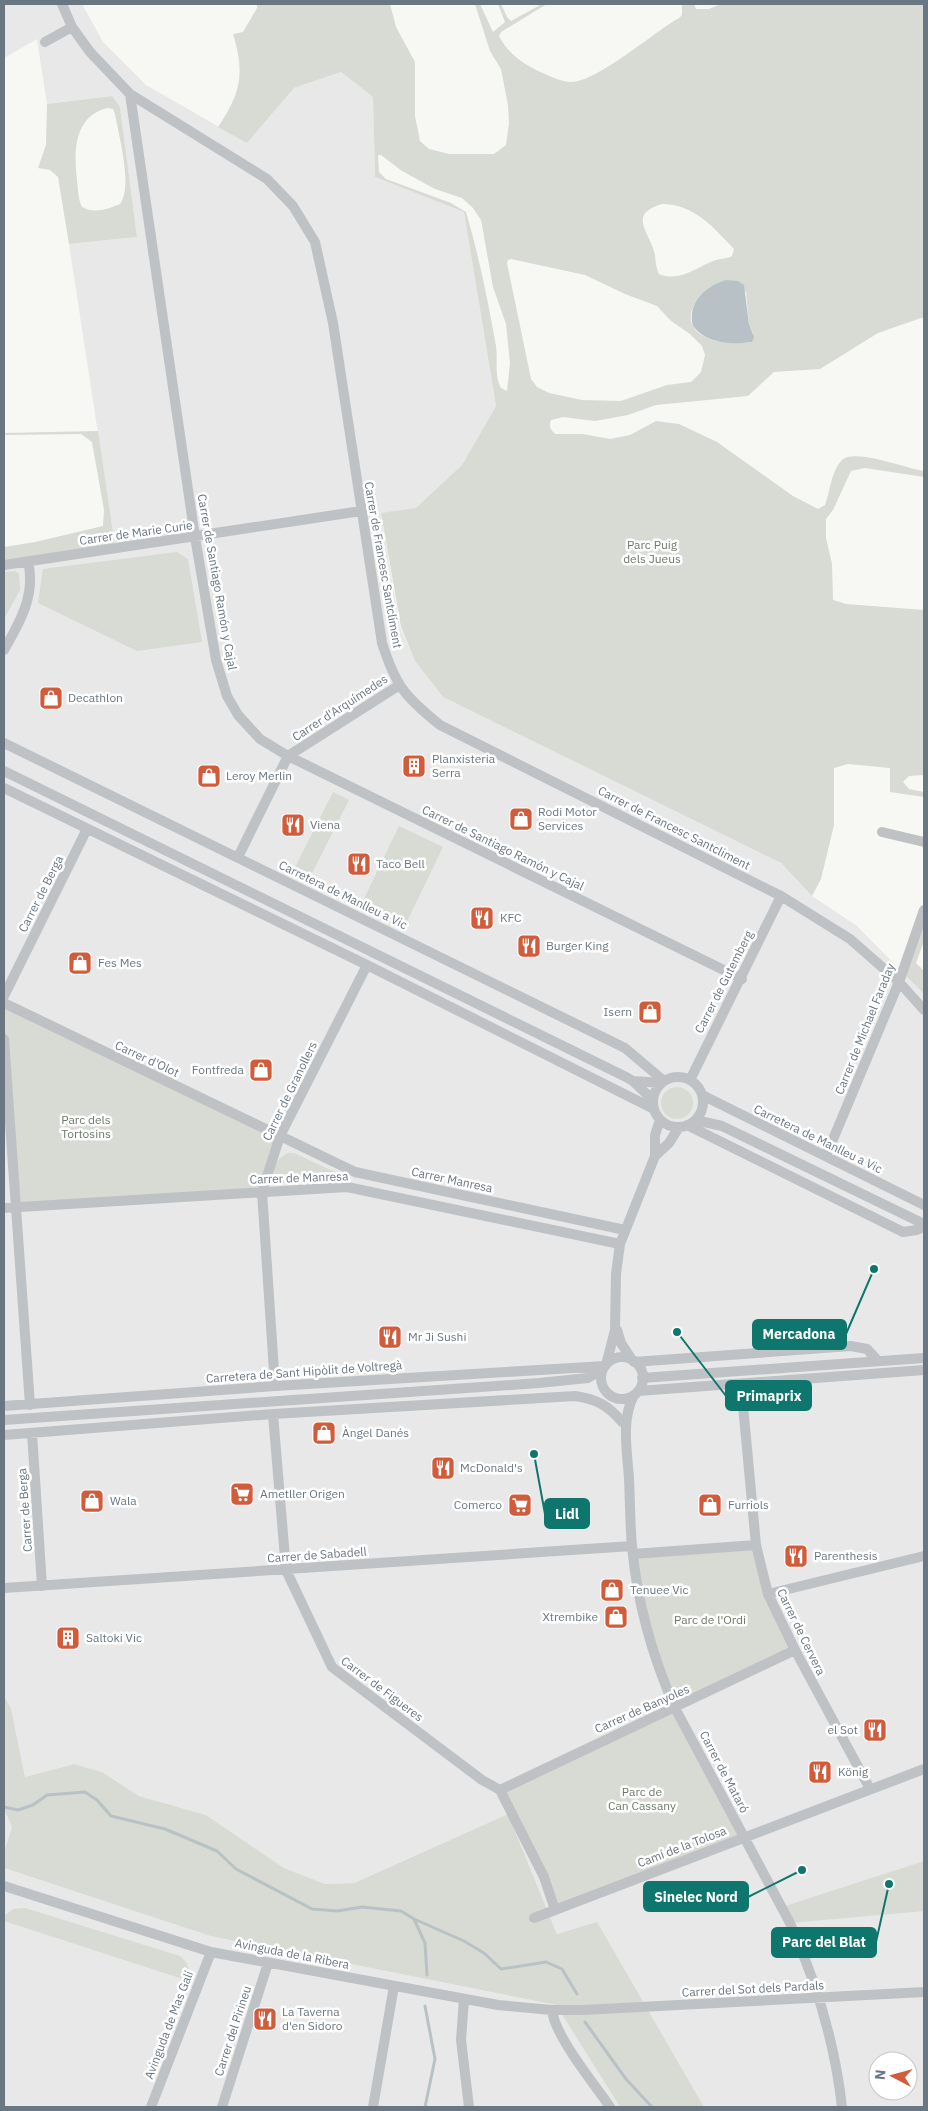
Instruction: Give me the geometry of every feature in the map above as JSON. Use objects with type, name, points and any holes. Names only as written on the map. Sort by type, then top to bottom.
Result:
[{"type":"street","name":"Carrer de Francesc Santcliment","points":[[62,4],[72,27],[90,52],[130,94],[267,179],[292,206],[315,242],[333,323],[382,643],[398,686],[418,707],[440,725],[781,896],[850,939],[899,982],[924,1010]]},
{"type":"street","points":[[45,42],[72,27]]},
{"type":"street","name":"Carrer de Santiago Ramón y Cajal","points":[[130,94],[195,537],[216,660],[227,696],[238,715],[260,739],[288,756],[742,978]]},
{"type":"street","name":"Carrer de Marie Curie","points":[[4,564],[361,511]]},
{"type":"street","points":[[4,650],[17,628],[29,596],[31,584],[28,561]]},
{"type":"street","name":"Carrer d'Arquímedes","points":[[238,857],[288,756],[398,686]]},
{"type":"street","name":"Carretera de Manlleu a Vic","points":[[4,743],[625,1048],[663,1082]]},
{"type":"street","points":[[4,771],[633,1081],[653,1105],[660,1120],[669,1126],[704,1122],[722,1126],[924,1226]]},
{"type":"street","points":[[4,788],[653,1105]]},
{"type":"street","name":"Carrer de Berga","points":[[4,996],[87,829]]},
{"type":"street","points":[[882,832],[924,842]]},
{"type":"street","name":"Carrer de Gutemberg","points":[[690,1080],[781,896]]},
{"type":"street","name":"Carrer de Michael Faraday","points":[[826,1156],[899,982],[924,910]]},
{"type":"street","name":"Carrer de Granollers","points":[[275,1386],[262,1192],[280,1136],[367,965]]},
{"type":"street","name":"Carrer d'Olot","points":[[4,1003],[280,1136]]},
{"type":"street","points":[[4,1040],[30,1405]]},
{"type":"street","points":[[633,1081],[663,1082],[677,1077],[690,1080],[702,1100],[722,1126]]},
{"type":"street","points":[[653,1105],[655,1092],[663,1082]]},
{"type":"street","points":[[655,1156],[686,1125],[700,1114],[702,1100]]},
{"type":"street","name":"Carretera de Manlleu a Vic","points":[[702,1100],[826,1156],[924,1205]]},
{"type":"street","points":[[611,1395],[602,1383],[613,1344],[616,1321],[616,1274],[620,1244],[655,1156],[655,1135],[660,1120]]},
{"type":"street","points":[[686,1125],[903,1232],[917,1230],[924,1226]]},
{"type":"street","name":"Carrer Manresa","points":[[280,1136],[355,1172],[625,1230]]},
{"type":"street","name":"Carrer de Manresa","points":[[4,1208],[347,1187],[620,1244]]},
{"type":"street","points":[[616,1321],[621,1343],[640,1369],[642,1378],[636,1393]]},
{"type":"street","points":[[4,1420],[572,1380],[588,1378],[618,1358],[633,1361],[851,1346],[867,1349],[878,1361]]},
{"type":"street","points":[[642,1378],[924,1358]]},
{"type":"street","name":"Carretera de Sant Hipòlit de Voltregà","points":[[4,1406],[275,1386],[605,1367]]},
{"type":"street","points":[[542,1397],[572,1380],[589,1382],[611,1395],[624,1399],[636,1393],[924,1370]]},
{"type":"street","name":"Carrer de Cervera","points":[[741,1384],[756,1545],[768,1594],[795,1650],[870,1789]]},
{"type":"street","name":"Carrer de Mataró","points":[[636,1393],[629,1406],[626,1438],[633,1550],[647,1631],[662,1680],[675,1708],[790,1923],[806,1958],[831,2045],[842,2107]]},
{"type":"street","name":"Carrer de Mataró","points":[[611,1395],[626,1438]]},
{"type":"street","points":[[4,1434],[542,1397],[590,1398],[606,1405],[622,1422]]},
{"type":"street","name":"Carrer de Figueres","points":[[273,1414],[286,1570],[332,1667],[482,1780],[500,1790]]},
{"type":"street","name":"Carrer de Berga","points":[[32,1433],[42,1586]]},
{"type":"street","name":"Carrer de Sabadell","points":[[4,1588],[203,1573],[756,1545]]},
{"type":"street","points":[[768,1594],[924,1556]]},
{"type":"street","name":"Carrer de Banyoles","points":[[500,1790],[795,1650]]},
{"type":"street","name":"Camí de la Tolosa","points":[[534,1918],[924,1768]]},
{"type":"street","points":[[500,1790],[544,1877],[555,1910]]},
{"type":"street","name":"Avinguda de la Ribera","points":[[4,1886],[211,1952],[498,2005],[552,2010],[583,2010]]},
{"type":"street","name":"Avinguda de Mas Galí","points":[[151,2107],[211,1952]]},
{"type":"street","name":"Carrer del Pirineu","points":[[222,2107],[268,1963]]},
{"type":"street","points":[[373,2107],[394,1986]]},
{"type":"street","name":"Carrer del Sot dels Pardals","points":[[583,2010],[924,1992]]},
{"type":"street","points":[[464,1999],[461,2040],[469,2107]]},
{"type":"street","points":[[552,2010],[553,2018],[561,2035],[610,2107]]},
{"type":"shaded area","points":[[4,4],[82,4],[103,42],[146,85],[247,143],[294,88],[341,72],[373,97],[375,177],[464,212],[496,406],[462,465],[416,509],[381,514],[400,627],[415,661],[443,697],[781,863],[812,896],[857,926],[924,994],[924,2107],[704,2107],[597,1923],[557,1934],[508,1814],[354,1883],[325,1884],[284,1868],[206,1815],[139,1796],[102,1772],[74,1764],[25,1777],[11,1708],[4,1696],[4,560],[115,544],[69,244],[137,237],[120,107],[111,96],[47,104],[37,39],[4,58]]},
{"type":"shaded area","points":[[725,280],[738,281],[744,285],[749,324],[754,337],[752,342],[728,343],[712,340],[698,332],[693,326],[693,310],[699,297],[711,287]]},
{"type":"shaded area","points":[[4,1809],[12,1827],[4,1852]]},
{"type":"shaded area","points":[[4,1868],[210,1936],[556,2005],[620,2107],[4,2107]]},
{"type":"green space","name":"Parc Puig dels Jueus","points":[[257,4],[390,4],[396,27],[415,62],[415,116],[420,141],[429,149],[449,154],[494,154],[506,145],[509,123],[508,105],[501,69],[490,51],[475,4],[480,4],[493,32],[505,22],[498,4],[501,4],[511,21],[542,4],[547,4],[501,32],[499,36],[511,52],[526,64],[554,78],[570,82],[581,80],[594,74],[625,56],[679,18],[682,15],[682,4],[694,4],[696,9],[709,9],[721,4],[924,4],[924,317],[878,333],[820,369],[774,372],[748,396],[656,405],[628,415],[595,421],[563,417],[551,420],[550,424],[551,430],[556,434],[583,434],[610,439],[630,435],[656,421],[679,424],[717,442],[793,496],[818,509],[825,505],[833,476],[841,461],[847,457],[868,457],[924,471],[924,477],[865,468],[851,471],[833,510],[826,519],[826,538],[832,564],[833,600],[846,604],[924,610],[924,775],[909,776],[903,782],[909,789],[924,792],[924,797],[890,792],[890,768],[848,764],[834,768],[834,825],[821,879],[812,896],[781,863],[443,697],[415,661],[401,627],[381,513],[416,508],[462,465],[496,406],[464,212],[375,177],[373,97],[341,72],[294,88],[247,143],[218,127],[232,104],[239,82],[239,60],[233,34],[243,32],[257,8]],"holes":[[[378,155],[381,155],[402,171],[435,189],[462,198],[473,208],[481,220],[493,287],[506,324],[510,363],[507,391],[501,388],[499,383],[496,346],[490,312],[466,212],[451,203],[386,179],[379,172]],[[662,204],[673,205],[693,212],[710,225],[734,249],[732,256],[716,260],[682,275],[667,276],[659,274],[654,251],[643,224],[643,218],[652,208]],[[511,259],[585,275],[625,294],[657,306],[671,321],[690,334],[702,346],[705,355],[701,372],[691,382],[667,385],[621,401],[582,400],[549,393],[537,387],[531,379],[507,263]],[[725,280],[746,292],[749,324],[753,333],[749,343],[715,341],[698,333],[692,325],[691,316],[693,308],[706,291]]]},
{"type":"green space","points":[[112,96],[120,107],[137,237],[69,244],[58,177],[50,170],[38,168],[46,145],[47,104]],"holes":[[[107,108],[113,109],[124,160],[124,196],[120,204],[111,208],[91,210],[82,207],[78,194],[76,170],[78,137],[88,119]]]},
{"type":"green space","points":[[98,431],[115,545],[4,560],[4,547],[35,542],[103,526],[104,510],[92,442],[81,434],[4,435],[4,433]]},
{"type":"green space","points":[[177,552],[188,559],[202,642],[137,651],[38,603],[43,569]]},
{"type":"green space","points":[[15,571],[19,574],[20,590],[4,619],[4,572]]},
{"type":"green space","points":[[333,792],[349,800],[307,883],[291,875]]},
{"type":"green space","points":[[399,826],[443,847],[403,930],[359,909]]},
{"type":"green space","points":[[924,923],[924,941],[916,963],[924,971],[924,994],[905,975]]},
{"type":"green space","name":"Parc dels Tortosins","points":[[4,1003],[280,1136],[262,1192],[16,1207],[4,1039]]},
{"type":"green space","points":[[677,1087],[689,1091],[693,1103],[689,1115],[677,1119],[665,1115],[661,1103],[665,1091]]},
{"type":"green space","points":[[288,1153],[294,1153],[337,1173],[340,1180],[280,1183],[274,1175],[275,1166]]},
{"type":"green space","name":"Parc de l'Ordi","points":[[756,1545],[795,1650],[675,1708],[662,1680],[633,1554]]},
{"type":"green space","points":[[4,1696],[11,1708],[25,1777],[74,1764],[102,1772],[139,1796],[206,1815],[284,1868],[325,1884],[354,1883],[508,1814],[557,1934],[597,1922],[704,2107],[620,2107],[556,2005],[210,1936],[4,1868],[4,1852],[12,1827],[4,1809]]},
{"type":"green space","name":"Parc de Can Cassany","points":[[675,1708],[743,1837],[555,1910],[500,1790]]},
{"type":"green space","points":[[924,1861],[924,1911],[790,1923],[782,1907]]},
{"type":"green space","points":[[25,1908],[180,1956],[188,1967],[186,1980],[4,1921],[4,1916],[13,1909]]},
{"type":"waterway","points":[[4,1807],[18,1810],[33,1805],[47,1795],[85,1792],[97,1800],[111,1816],[165,1829],[217,1851],[236,1869],[312,1909],[337,1911],[362,1907],[401,1911],[414,1919],[464,1941],[484,1953],[501,1969],[546,1962],[562,1969],[577,1994]]},
{"type":"waterway","points":[[414,1919],[425,1943],[427,1975]]},
{"type":"waterway","points":[[425,2006],[435,2059],[425,2107]]},
{"type":"waterway","points":[[585,2022],[626,2079],[652,2107]]},
{"type":"place","name":"Decathlon","points":[[51,698]]},
{"type":"place","name":"Planxisteria Serra","points":[[414,766]]},
{"type":"place","name":"Leroy Merlin","points":[[209,776]]},
{"type":"place","name":"Rodi Motor Services","points":[[521,819]]},
{"type":"place","name":"Viena","points":[[293,825]]},
{"type":"place","name":"Taco Bell","points":[[359,864]]},
{"type":"place","name":"KFC","points":[[482,918]]},
{"type":"place","name":"Burger King","points":[[529,946]]},
{"type":"place","name":"Fes Mes","points":[[80,963]]},
{"type":"place","name":"Isern","points":[[650,1012]]},
{"type":"place","name":"Fontfreda","points":[[261,1070]]},
{"type":"place","name":"Mercadona","points":[[874,1269]]},
{"type":"place","name":"Primaprix","points":[[677,1332]]},
{"type":"place","name":"Mr Ji Sushi","points":[[390,1337]]},
{"type":"place","name":"Àngel Danés","points":[[324,1433]]},
{"type":"place","name":"Lidl","points":[[534,1454]]},
{"type":"place","name":"McDonald's","points":[[443,1468]]},
{"type":"place","name":"Ametller Origen","points":[[242,1494]]},
{"type":"place","name":"Wala","points":[[92,1501]]},
{"type":"place","name":"Comerco","points":[[520,1505]]},
{"type":"place","name":"Furriols","points":[[710,1505]]},
{"type":"place","name":"Parenthesis","points":[[796,1556]]},
{"type":"place","name":"Tenuee Vic","points":[[612,1590]]},
{"type":"place","name":"Xtrembike","points":[[616,1617]]},
{"type":"place","name":"Saltoki Vic","points":[[68,1638]]},
{"type":"place","name":"el Sot","points":[[875,1730]]},
{"type":"place","name":"König","points":[[820,1772]]},
{"type":"place","name":"Sinelec Nord","points":[[802,1870]]},
{"type":"place","name":"Parc del Blat","points":[[889,1884]]},
{"type":"place","name":"La Taverna d'en Sidoro","points":[[265,2019]]}]
